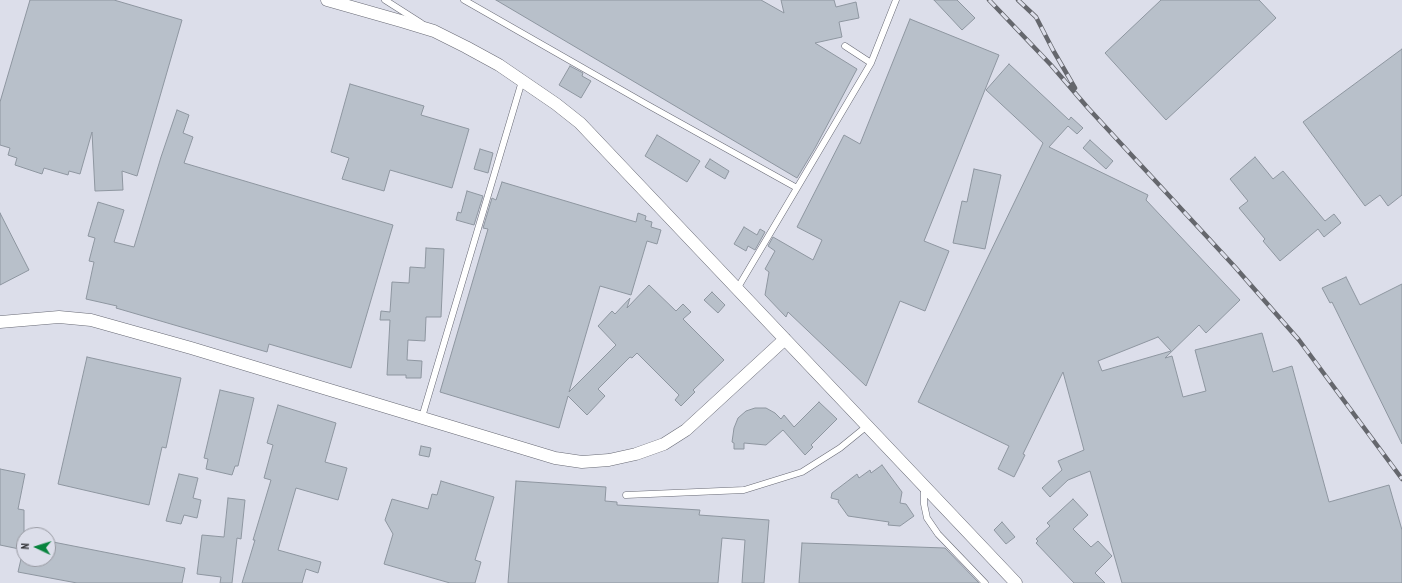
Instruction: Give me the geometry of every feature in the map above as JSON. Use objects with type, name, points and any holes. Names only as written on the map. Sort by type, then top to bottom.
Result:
[{"type":"street","points":[[327,0],[434,31],[466,46],[522,80],[556,104],[580,124],[1016,583]]},
{"type":"street","points":[[0,322],[59,316],[91,320],[191,348],[555,458],[582,462],[609,460],[636,454],[664,444],[686,430],[785,340]]},
{"type":"lane","points":[[385,0],[434,31]]},
{"type":"lane","points":[[464,0],[797,188]]},
{"type":"lane","points":[[737,289],[871,63],[896,0]]},
{"type":"lane","points":[[845,46],[871,63]]},
{"type":"lane","points":[[422,418],[522,80]]},
{"type":"lane","points":[[626,495],[744,490],[802,472],[840,448],[867,426]]},
{"type":"lane","points":[[924,486],[924,504],[927,518],[938,534],[984,583]]},
{"type":"building","points":[[30,0],[114,0],[182,20],[137,176],[122,171],[123,190],[95,191],[92,132],[80,174],[69,171],[68,175],[44,168],[42,174],[15,165],[17,158],[8,155],[10,148],[0,145],[0,102]]},
{"type":"building","points":[[496,0],[761,0],[784,13],[781,0],[834,0],[836,7],[856,2],[859,18],[839,22],[842,37],[815,43],[857,69],[815,148],[797,178]]},
{"type":"building","points":[[934,0],[957,0],[975,18],[962,30]]},
{"type":"building","points":[[1161,0],[1259,0],[1276,18],[1166,120],[1105,53]]},
{"type":"building","points":[[910,19],[999,55],[924,241],[949,251],[925,311],[900,301],[866,386],[788,312],[786,317],[765,295],[769,272],[765,269],[775,251],[768,246],[773,237],[813,260],[822,240],[797,227],[844,135],[860,144]]},
{"type":"building","points":[[1402,49],[1402,195],[1388,206],[1380,195],[1365,206],[1303,122]]},
{"type":"building","points":[[1009,64],[1069,120],[1071,117],[1083,128],[1077,134],[1068,126],[1049,147],[1148,195],[1146,200],[1240,300],[1206,333],[1199,325],[1165,358],[1172,356],[1183,397],[1206,391],[1195,350],[1262,333],[1273,372],[1292,366],[1329,502],[1389,485],[1402,530],[1402,583],[1122,583],[1090,471],[1068,480],[1050,497],[1042,488],[1062,470],[1058,461],[1084,450],[1063,372],[1023,454],[1025,455],[1014,477],[998,469],[1009,446],[918,402],[1043,143],[986,90]],"holes":[[[1158,337],[1171,351],[1102,371],[1098,361]]]},
{"type":"building","points":[[570,66],[583,73],[582,76],[591,81],[581,98],[559,85]]},
{"type":"building","points":[[350,84],[424,106],[421,115],[469,129],[452,188],[390,170],[384,191],[342,179],[349,158],[331,152]]},
{"type":"building","points":[[177,110],[189,115],[183,133],[193,137],[184,163],[393,225],[351,368],[269,344],[267,352],[116,308],[117,306],[86,299],[94,262],[89,261],[95,238],[88,236],[98,202],[124,210],[114,242],[134,247]]},
{"type":"building","points":[[657,135],[700,161],[687,182],[645,156]]},
{"type":"building","points":[[1090,140],[1113,161],[1106,169],[1083,148]]},
{"type":"building","points":[[480,149],[493,153],[488,173],[474,169]]},
{"type":"building","points":[[1255,157],[1273,179],[1283,171],[1325,221],[1334,214],[1341,223],[1324,237],[1318,229],[1280,261],[1263,241],[1265,239],[1239,208],[1248,201],[1230,179]]},
{"type":"building","points":[[710,159],[729,171],[725,179],[705,167]]},
{"type":"building","points":[[974,169],[1001,175],[985,249],[953,243],[962,201],[967,202]]},
{"type":"building","points":[[502,182],[636,222],[638,213],[646,216],[645,220],[652,222],[651,227],[661,230],[657,244],[647,241],[631,295],[600,286],[569,392],[616,345],[598,326],[612,311],[615,314],[630,298],[627,308],[649,285],[676,311],[683,304],[691,312],[683,319],[724,360],[693,390],[695,392],[681,406],[675,400],[679,395],[637,353],[632,358],[630,357],[598,389],[605,396],[587,415],[568,396],[559,428],[440,392],[488,229],[483,228],[492,198],[496,200]]},
{"type":"building","points":[[467,191],[483,196],[474,225],[456,220],[458,212],[461,213]]},
{"type":"building","points":[[0,213],[29,270],[0,285]]},
{"type":"building","points":[[744,227],[757,235],[760,229],[765,232],[755,250],[748,246],[746,251],[734,244]]},
{"type":"building","points":[[426,248],[444,249],[441,317],[426,317],[425,341],[408,340],[407,360],[422,361],[421,378],[406,378],[406,375],[387,375],[390,320],[380,320],[381,311],[390,312],[392,282],[409,283],[410,267],[425,268]]},
{"type":"building","points":[[1346,277],[1360,305],[1402,284],[1402,444],[1332,302],[1330,303],[1322,288]]},
{"type":"building","points":[[712,292],[725,305],[718,313],[704,300]]},
{"type":"building","points":[[87,357],[181,378],[166,448],[162,447],[149,505],[58,484]]},
{"type":"building","points":[[220,390],[254,398],[238,466],[235,466],[232,475],[206,469],[208,459],[204,458]]},
{"type":"building","points":[[819,402],[837,419],[811,445],[813,447],[805,455],[783,430],[766,445],[744,443],[744,449],[734,449],[734,443],[732,442],[734,428],[738,418],[746,411],[755,408],[766,408],[775,413],[781,419],[784,415],[794,427]]},
{"type":"building","points":[[278,405],[336,423],[325,462],[347,468],[338,500],[296,488],[278,550],[321,562],[318,573],[306,569],[302,583],[242,583],[271,480],[264,478],[273,445],[267,443]]},
{"type":"building","points":[[421,446],[431,448],[429,457],[419,455]]},
{"type":"building","points":[[882,465],[902,492],[900,503],[906,504],[914,516],[900,526],[888,525],[889,522],[848,516],[838,502],[839,500],[831,498],[832,493],[857,474],[859,478],[870,470],[871,473]]},
{"type":"building","points":[[0,469],[25,474],[18,509],[24,510],[24,527],[16,527],[16,548],[0,545]]},
{"type":"building","points":[[179,474],[198,478],[193,498],[201,500],[197,518],[184,515],[181,524],[166,521]]},
{"type":"building","points":[[441,481],[494,497],[475,560],[481,562],[475,583],[450,583],[384,564],[393,534],[385,520],[392,499],[428,509],[432,494],[437,495]]},
{"type":"building","points":[[516,481],[606,487],[605,501],[617,502],[617,505],[700,510],[699,515],[769,520],[764,583],[742,583],[745,540],[722,538],[718,583],[508,583]]},
{"type":"building","points":[[228,498],[245,500],[241,539],[237,538],[232,583],[220,583],[221,577],[197,574],[202,535],[224,537]]},
{"type":"building","points":[[1073,499],[1088,515],[1073,529],[1091,547],[1098,541],[1112,556],[1095,573],[1105,583],[1074,583],[1036,543],[1038,541],[1036,539],[1050,526],[1047,523]]},
{"type":"building","points":[[1002,522],[1015,537],[1006,544],[994,530]]},
{"type":"building","points":[[56,543],[185,568],[182,583],[77,583],[18,572],[19,567],[56,567]]},
{"type":"building","points":[[802,543],[945,548],[979,583],[799,583]]},
{"type":"railway","points":[[989,0],[1051,65],[1088,108],[1235,267],[1299,340],[1402,479]]},
{"type":"railway","points":[[1018,0],[1036,17],[1075,88]]}]
